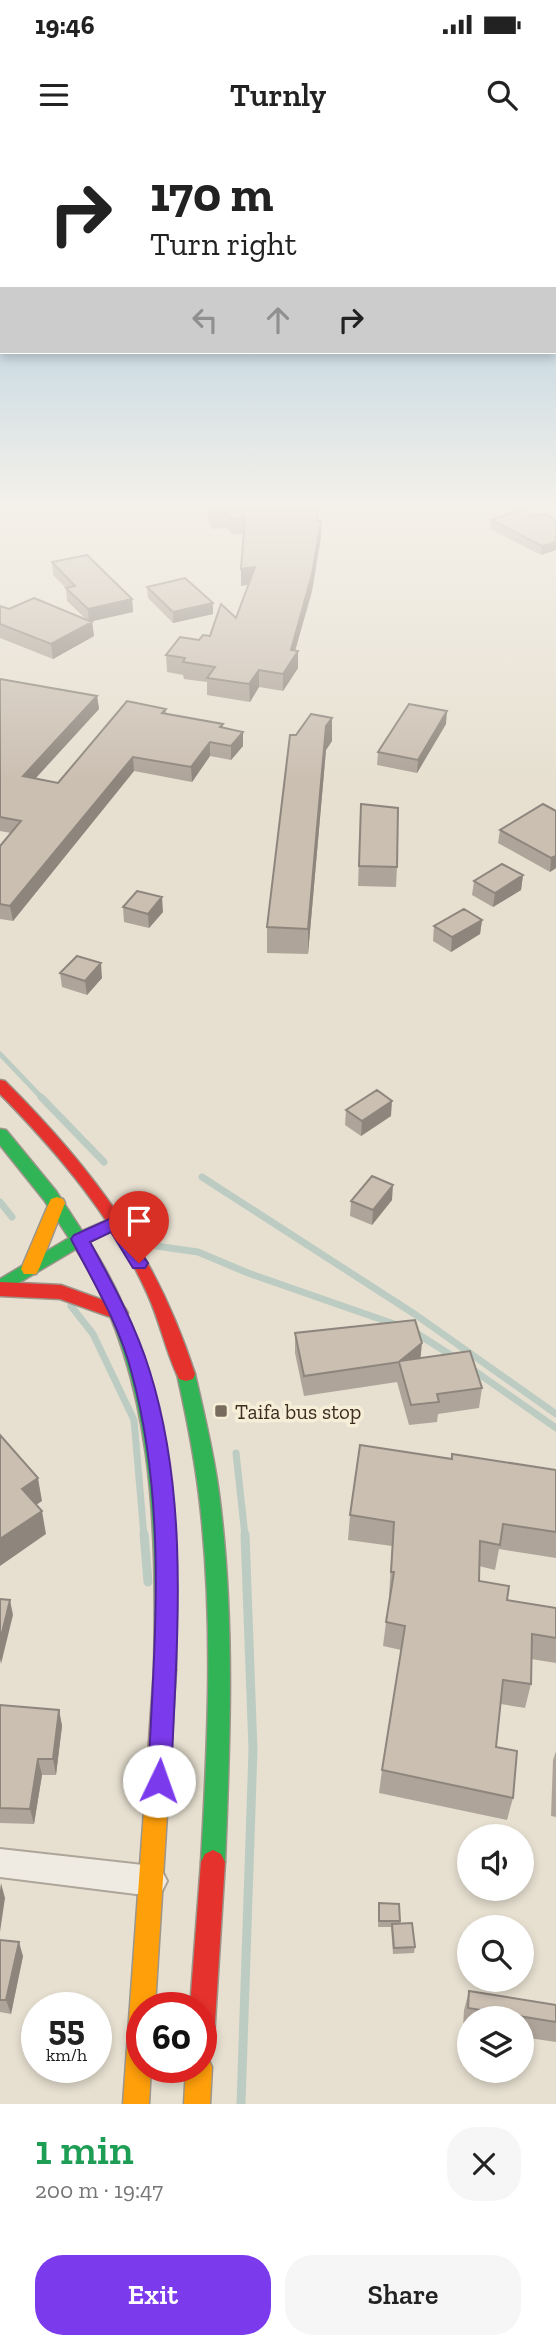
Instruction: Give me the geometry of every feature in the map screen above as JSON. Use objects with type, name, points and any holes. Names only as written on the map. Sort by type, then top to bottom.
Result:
[{"type":"main road","points":[[0,1085],[73,1163],[151,1283],[174,1334],[196,1409],[215,1532],[219,1680],[214,1855],[204,1992]]},
{"type":"main road","points":[[0,1133],[57,1203],[120,1313],[142,1374],[159,1461],[168,1567],[153,1881],[143,1992]]},
{"type":"main road","points":[[30,1269],[57,1203]]},
{"type":"main road","points":[[0,1288],[80,1239],[114,1223]]},
{"type":"main road","points":[[0,1288],[55,1289],[85,1297],[120,1313]]},
{"type":"main road","points":[[136,2104],[137,2083]]},
{"type":"main road","points":[[197,2104],[198,2083]]},
{"type":"street","points":[[0,1863],[153,1881]]},
{"type":"building","points":[[75,597],[130,597],[132,599],[88,609]]},
{"type":"building","points":[[157,597],[206,597],[213,603],[173,612]]},
{"type":"building","points":[[244,597],[306,597],[291,650],[298,651],[283,674],[259,670],[249,684],[207,678],[215,667],[183,662],[185,658],[166,655],[180,637],[199,640],[203,635],[210,636],[221,604],[236,618]]},
{"type":"building","points":[[34,598],[92,622],[51,644],[0,624],[0,606],[9,609]]},
{"type":"building","points":[[0,679],[97,696],[23,776],[58,783],[127,701],[166,709],[162,713],[223,724],[220,727],[243,732],[231,746],[210,742],[191,767],[133,757],[10,906],[0,904],[0,846],[21,821],[0,817]]},
{"type":"building","points":[[409,704],[447,711],[418,760],[378,752]]},
{"type":"building","points":[[311,714],[332,718],[326,726],[308,929],[267,927],[290,735],[296,735]]},
{"type":"building","points":[[361,804],[398,808],[397,867],[359,866]]},
{"type":"building","points":[[543,804],[556,811],[556,856],[551,858],[500,830]]},
{"type":"building","points":[[502,864],[523,875],[495,893],[474,881]]},
{"type":"building","points":[[137,891],[162,897],[148,914],[123,907]]},
{"type":"building","points":[[464,909],[482,920],[452,937],[434,926]]},
{"type":"building","points":[[77,956],[101,963],[85,981],[60,973]]},
{"type":"building","points":[[377,1090],[392,1101],[362,1121],[346,1110]]},
{"type":"building","points":[[372,1176],[393,1185],[373,1210],[351,1201]]},
{"type":"building","points":[[415,1320],[422,1343],[400,1361],[470,1351],[482,1388],[437,1394],[439,1402],[411,1405],[399,1362],[304,1376],[295,1333]]},
{"type":"building","points":[[0,1435],[38,1478],[22,1489],[42,1511],[0,1539]]},
{"type":"building","points":[[360,1445],[452,1459],[452,1454],[556,1470],[556,1532],[503,1524],[500,1545],[480,1541],[479,1581],[509,1586],[507,1600],[556,1608],[556,1638],[532,1634],[531,1684],[503,1680],[496,1747],[517,1751],[513,1798],[382,1770],[405,1626],[386,1622],[394,1572],[391,1572],[394,1522],[350,1515]]},
{"type":"building","points":[[0,1599],[10,1600],[0,1641]]},
{"type":"building","points":[[0,1705],[59,1710],[53,1759],[38,1759],[30,1809],[0,1808]]},
{"type":"building","points":[[379,1903],[399,1904],[400,1921],[379,1921]]},
{"type":"building","points":[[412,1923],[415,1947],[394,1948],[392,1924]]},
{"type":"building","points":[[0,1940],[19,1942],[6,2000],[0,2000]]},
{"type":"building","points":[[469,1992],[556,2005],[556,2022],[534,2018],[534,2006],[468,2006]]},
{"type":"waterway","points":[[0,1054],[43,1099]]},
{"type":"waterway","points":[[41,1097],[104,1162]]},
{"type":"waterway","points":[[202,1177],[416,1315],[556,1414]]},
{"type":"waterway","points":[[0,1202],[12,1217]]},
{"type":"waterway","points":[[156,1246],[198,1252],[248,1273],[397,1325]]},
{"type":"waterway","points":[[71,1306],[93,1334],[134,1420],[144,1536]]},
{"type":"waterway","points":[[413,1331],[457,1359]]},
{"type":"waterway","points":[[472,1369],[556,1428]]},
{"type":"waterway","points":[[236,1453],[245,1536]]},
{"type":"waterway","points":[[144,1534],[148,1582]]},
{"type":"waterway","points":[[241,2104],[253,1750],[245,1534]]},
{"type":"traffic: fast","points":[[0,1134],[50,1196],[90,1257],[120,1319],[141,1383],[156,1449],[164,1518],[165,1670]]},
{"type":"traffic: fast","points":[[0,1287],[80,1239],[114,1223]]},
{"type":"traffic: fast","points":[[186,1374],[200,1434],[215,1555],[219,1678],[213,1862]]},
{"type":"traffic: slow","points":[[30,1269],[57,1203]]},
{"type":"traffic: slow","points":[[143,1992],[165,1670]]},
{"type":"traffic: slow","points":[[136,2104],[137,2083]]},
{"type":"traffic: slow","points":[[197,2104],[198,2083]]},
{"type":"traffic: jam","points":[[0,1085],[59,1148],[113,1217],[156,1292],[173,1332],[186,1374]]},
{"type":"traffic: jam","points":[[0,1289],[61,1292],[119,1313]]},
{"type":"traffic: jam","points":[[204,1992],[213,1862]]},
{"type":"place","name":"Taifa bus stop","points":[[221,1411]]},
{"type":"route","points":[[139,1263],[114,1223],[80,1239],[120,1313],[142,1374],[159,1461],[168,1567],[159,1781]]}]
